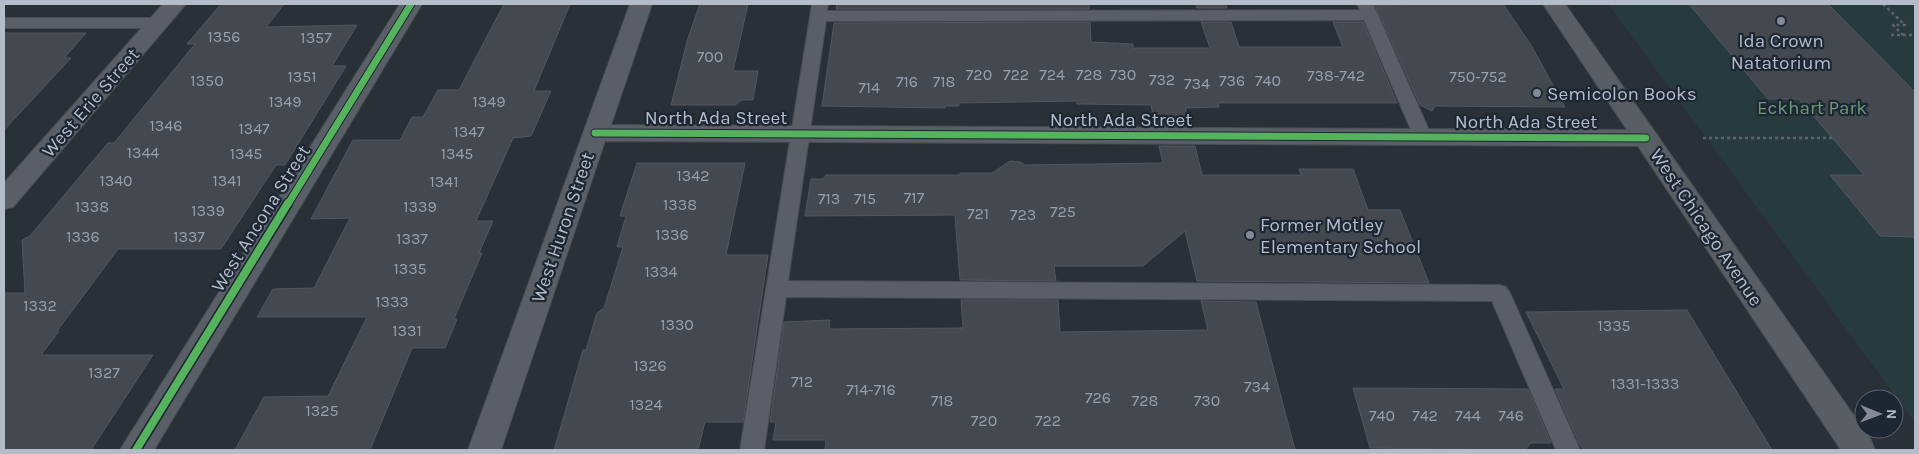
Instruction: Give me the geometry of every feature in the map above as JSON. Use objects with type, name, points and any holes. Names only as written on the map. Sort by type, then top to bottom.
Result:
[{"type":"main road","name":"West Chicago Avenue","points":[[1554,4],[1859,450]]},
{"type":"street","name":"West Erie Street","points":[[4,200],[176,4]]},
{"type":"street","name":"West Ancona Street","points":[[136,450],[411,4]]},
{"type":"street","name":"West Huron Street","points":[[484,450],[641,4]]},
{"type":"street","name":"North Ada Street","points":[[595,133],[1646,138]]},
{"type":"lane","points":[[752,450],[819,10],[1367,9],[1423,137]]},
{"type":"lane","points":[[4,23],[159,22]]},
{"type":"lane","points":[[776,289],[1498,293],[1568,450]]},
{"type":"path","points":[[1883,4],[1906,25],[1893,25],[1903,35]]},
{"type":"path","points":[[1891,35],[1915,35]]},
{"type":"path","points":[[1703,138],[1832,138]]},
{"type":"green space","name":"Eckhart Park","points":[[1608,4],[1915,4],[1915,423],[1904,408],[1904,389],[1890,389]]},
{"type":"building","points":[[221,4],[284,4],[266,27],[357,25],[332,66],[346,66],[285,165],[276,165],[221,249],[118,249],[41,355],[153,355],[91,450],[4,450],[4,293],[25,293],[22,240],[30,236],[108,143],[114,143],[195,44],[187,44]]},
{"type":"building","points":[[504,4],[570,4],[534,91],[551,91],[531,136],[513,138],[476,221],[493,221],[479,253],[482,253],[454,319],[457,319],[445,348],[412,348],[370,450],[235,450],[264,397],[328,396],[367,317],[257,317],[273,289],[314,288],[350,218],[311,219],[353,140],[400,140],[412,117],[423,117],[438,90],[459,90]]},
{"type":"building","points":[[700,4],[748,4],[733,71],[758,71],[753,100],[742,100],[735,105],[671,105],[688,38]]},
{"type":"building","points":[[837,4],[1089,4],[1089,9],[836,9]]},
{"type":"building","points":[[1196,4],[1225,4],[1227,8],[1197,8]]},
{"type":"building","points":[[1503,4],[1531,45],[1565,107],[1435,106],[1432,111],[1420,105],[1375,5]]},
{"type":"building","points":[[1689,4],[1828,4],[1915,92],[1915,237],[1880,236],[1830,175],[1864,175],[1799,99],[1768,99]]},
{"type":"building","points":[[1090,22],[1091,42],[1133,44],[1133,48],[1210,48],[1201,22],[1231,22],[1239,47],[1343,47],[1333,22],[1363,22],[1397,103],[1218,103],[1219,107],[1185,108],[1190,126],[1155,126],[1151,105],[1077,104],[1077,101],[959,103],[959,106],[945,106],[945,108],[822,106],[834,23]]},
{"type":"building","points":[[4,33],[86,33],[64,58],[71,58],[4,130]]},
{"type":"building","points":[[1159,146],[1195,146],[1202,175],[1301,175],[1299,169],[1353,169],[1368,210],[1400,210],[1429,283],[1197,281],[1185,231],[1143,266],[1054,266],[1056,281],[960,280],[955,215],[805,216],[811,179],[823,179],[826,175],[960,175],[960,173],[992,173],[1010,161],[1020,162],[1025,165],[1163,163]]},
{"type":"building","points":[[637,163],[745,163],[726,255],[768,255],[743,422],[705,422],[698,450],[554,450],[583,350],[586,350],[597,313],[604,308],[623,247],[617,247],[626,216],[620,216]]},
{"type":"building","points":[[961,300],[1058,300],[1060,332],[1208,330],[1201,301],[1256,302],[1295,450],[825,450],[826,440],[773,440],[776,422],[770,422],[784,322],[830,320],[829,329],[963,328]]},
{"type":"building","points":[[1687,310],[1772,450],[1584,450],[1579,443],[1555,389],[1564,389],[1526,312]]},
{"type":"building","points":[[1353,388],[1528,389],[1551,443],[1531,443],[1525,450],[1370,448]]},
{"type":"cycle path","points":[[136,450],[411,4]]},
{"type":"cycle path","points":[[595,133],[1646,138]]},
{"type":"place","name":"Ida Crown Natatorium","points":[[1781,21]]},
{"type":"place","name":"Semicolon Books","points":[[1537,93]]},
{"type":"place","name":"Former Motley Elementary School","points":[[1250,235]]}]
